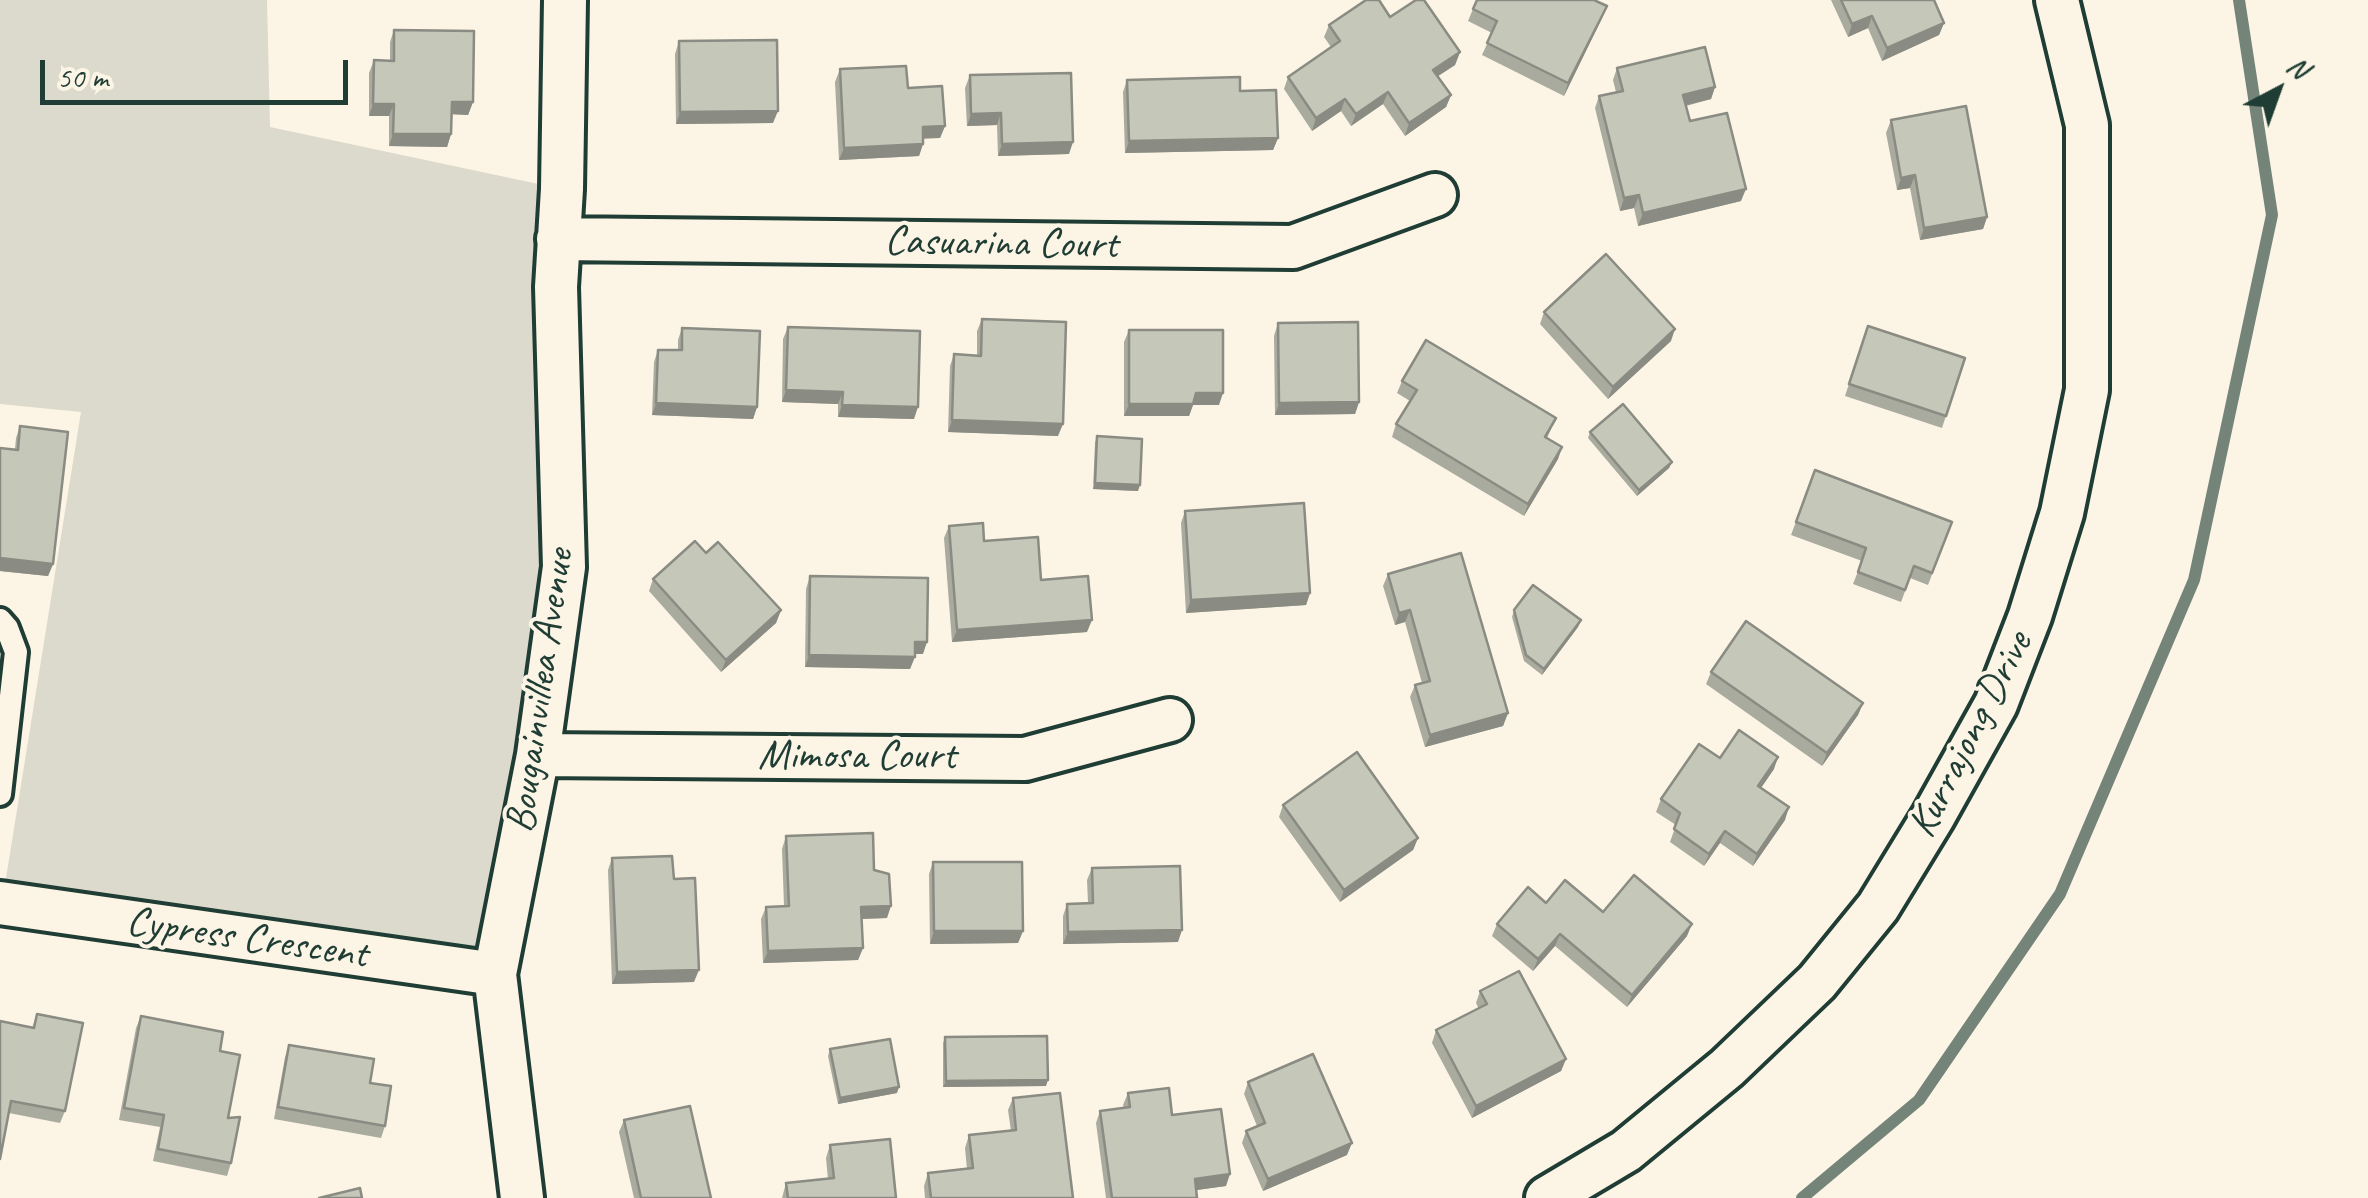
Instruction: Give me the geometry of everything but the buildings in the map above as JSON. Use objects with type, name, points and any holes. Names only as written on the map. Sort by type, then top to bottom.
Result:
[{"type":"street","name":"Bougainvillea Avenue","points":[[522,1198],[494,974],[538,755],[564,567],[556,287],[565,0]]},
{"type":"street","name":"Kurrajong Drive","points":[[1546,1198],[1626,1151],[1727,1068],[1817,982],[1878,907],[1996,704],[2030,616],[2062,513],[2087,390],[2087,124],[2057,0]]},
{"type":"street","name":"Casuarina Court","points":[[558,239],[1293,247],[1435,195]]},
{"type":"street","name":"Mimosa Court","points":[[538,755],[1025,759],[1170,720]]},
{"type":"street","name":"Cypress Crescent","points":[[0,903],[494,974]]},
{"type":"lane","points":[[0,620],[16,652],[0,794]]},
{"type":"shaded area","points":[[0,0],[267,0],[270,127],[562,189],[564,567],[495,974],[2,903],[81,412],[0,404]]},
{"type":"waterway","points":[[1802,1198],[1919,1100],[2060,894],[2194,580],[2272,215],[2239,0]]}]
